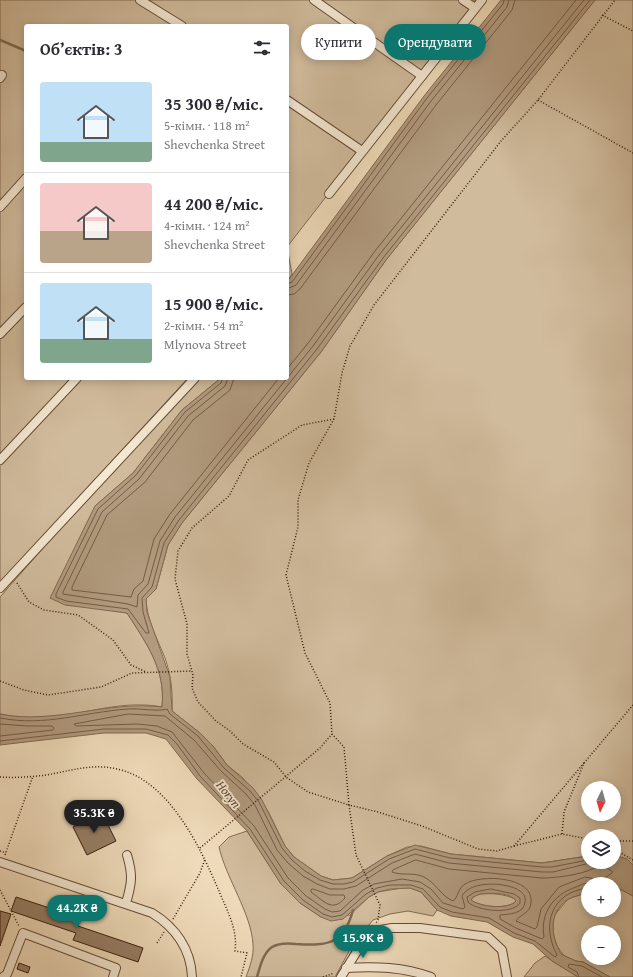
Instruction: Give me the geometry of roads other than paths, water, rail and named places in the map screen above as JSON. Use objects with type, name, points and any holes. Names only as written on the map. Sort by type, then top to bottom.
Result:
[{"type":"street","points":[[140,0],[179,24]]},
{"type":"street","points":[[314,0],[422,76]]},
{"type":"street","points":[[464,0],[475,8]]},
{"type":"street","points":[[329,194],[482,0]]},
{"type":"street","points":[[289,101],[362,151]]},
{"type":"street","points":[[0,207],[24,180]]},
{"type":"street","points":[[0,334],[24,309]]},
{"type":"street","points":[[0,460],[74,380]]},
{"type":"street","points":[[0,588],[193,380]]},
{"type":"street","points":[[126,902],[132,885],[132,873],[127,855]]},
{"type":"street","points":[[0,862],[126,902],[152,913],[169,925],[185,946],[190,958],[192,977]]},
{"type":"street","points":[[341,977],[369,932],[392,928],[420,928],[488,937],[502,950],[507,977]]},
{"type":"street","points":[[3,977],[7,974],[23,932],[116,968],[113,977]]},
{"type":"street","points":[[346,968],[386,967],[404,969],[431,977]]},
{"type":"water","name":"Horyn","points":[[501,0],[595,0],[386,260],[321,352],[182,523],[168,545],[156,589],[146,599],[147,612],[170,677],[172,711],[200,733],[213,746],[227,765],[253,788],[262,800],[285,846],[294,857],[321,876],[333,880],[352,878],[387,856],[415,845],[451,854],[542,863],[581,857],[581,869],[621,869],[621,857],[627,859],[633,865],[633,896],[621,890],[621,877],[581,877],[581,894],[567,900],[561,906],[554,918],[553,933],[561,954],[581,962],[581,965],[588,965],[610,977],[578,977],[552,961],[533,944],[513,937],[487,922],[451,916],[437,910],[421,892],[410,888],[390,889],[378,892],[369,897],[343,919],[331,921],[321,917],[300,903],[281,884],[247,831],[197,779],[166,739],[146,733],[104,733],[0,745],[0,714],[21,717],[41,717],[122,707],[162,707],[161,680],[158,668],[141,635],[127,613],[65,605],[50,598],[95,506],[133,473],[182,410],[219,380],[289,380],[289,279],[424,96],[453,60],[486,60],[486,24],[482,24]],"holes":[[[494,893],[510,896],[516,901],[507,906],[487,906],[471,900],[473,897],[480,894]]]},
{"type":"waterway","points":[[0,40],[24,50]]},
{"type":"waterway","points":[[257,977],[264,956],[272,947],[290,943],[308,945],[318,944],[334,940],[345,930],[353,910]]}]
